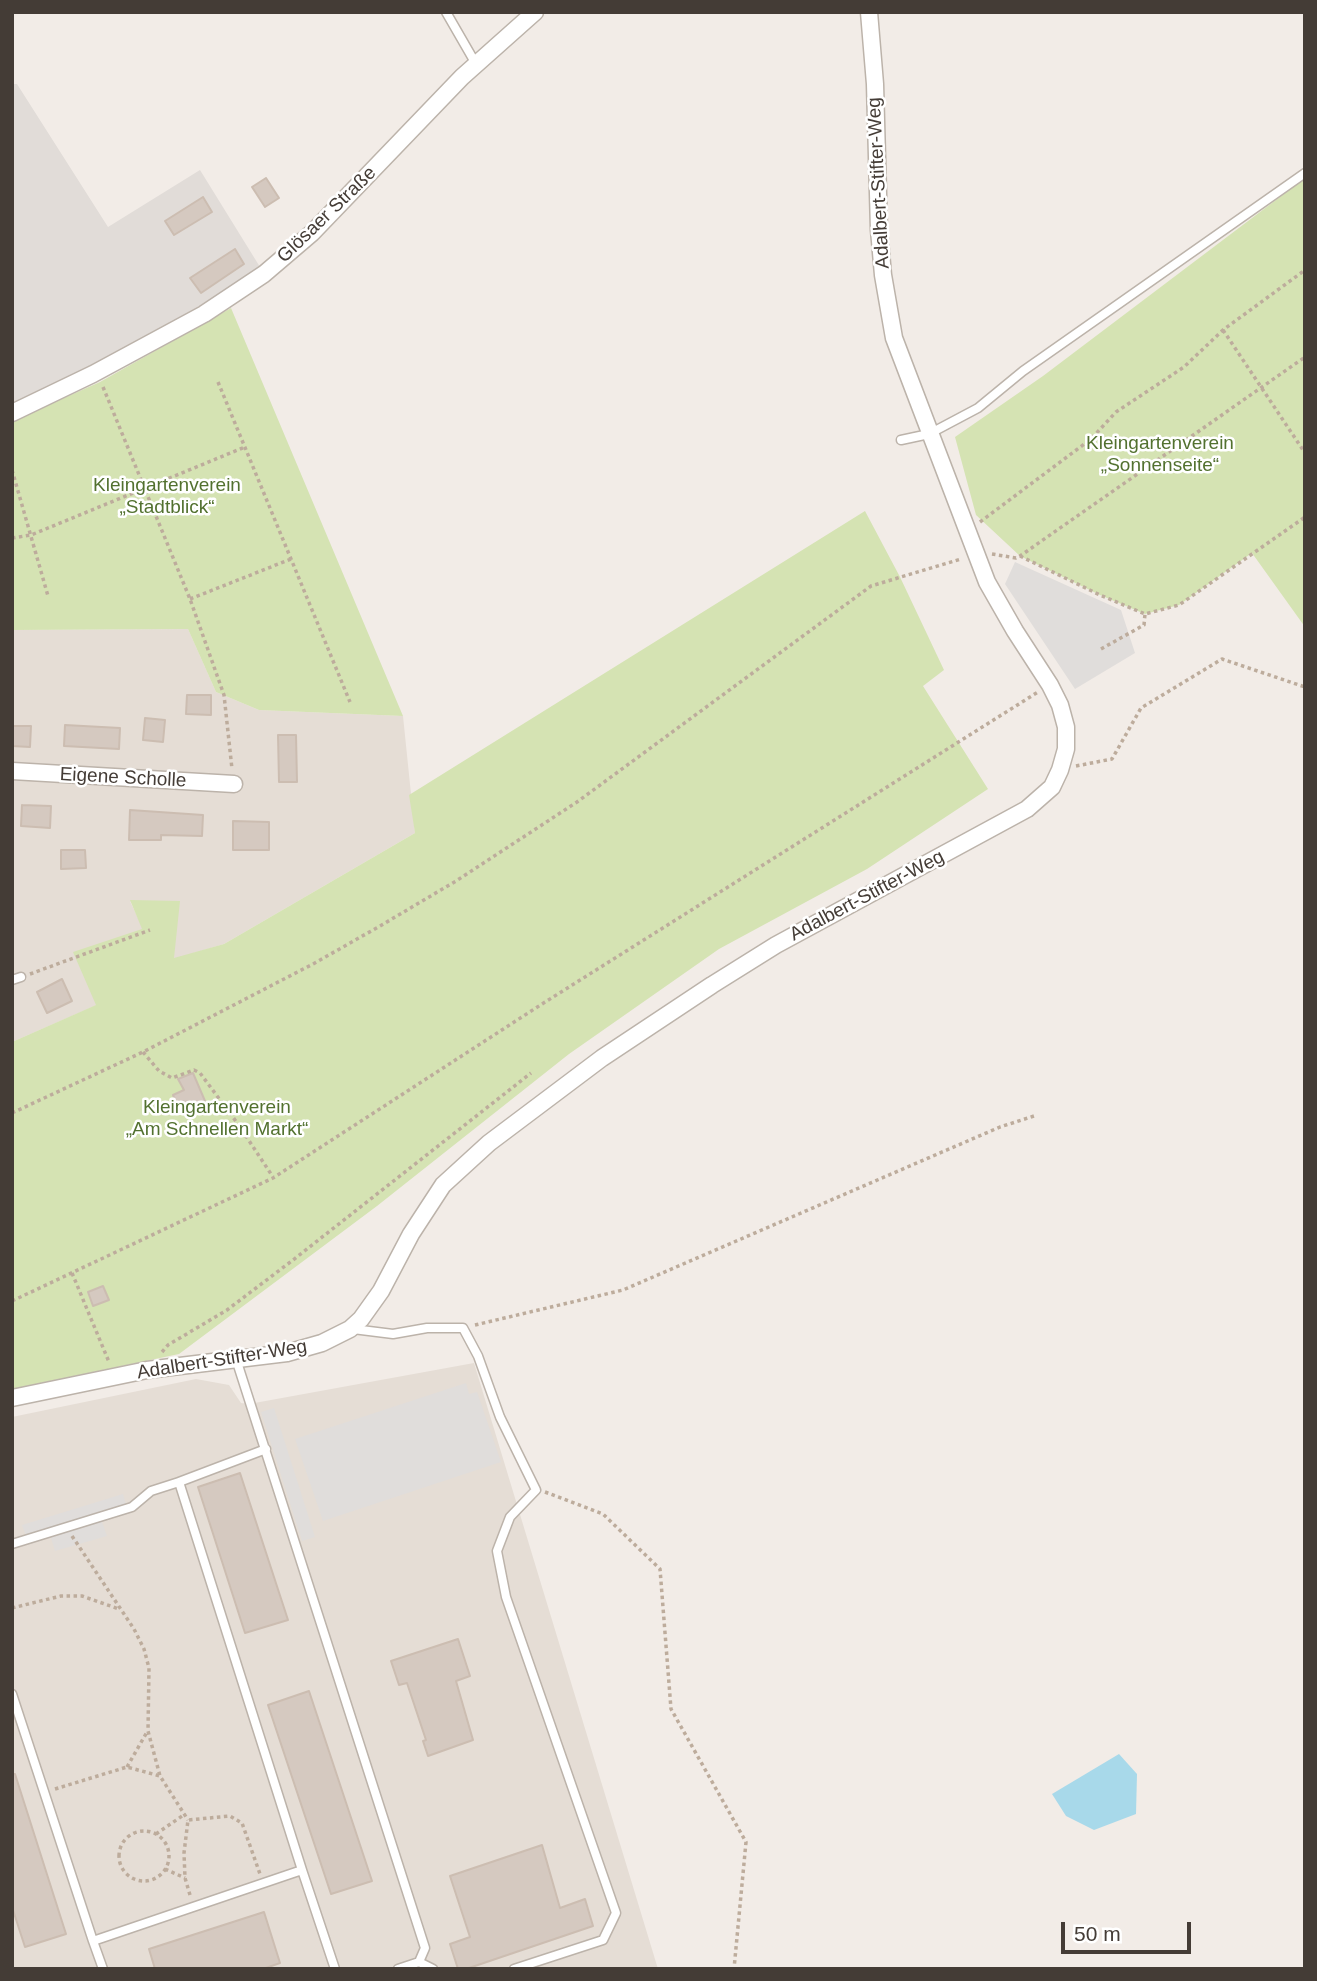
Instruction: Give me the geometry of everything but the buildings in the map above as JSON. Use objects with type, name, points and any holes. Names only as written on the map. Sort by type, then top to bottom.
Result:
[{"type":"street","name":"Glösaer Straße","points":[[12,413],[93,374],[204,314],[271,268],[312,233],[476,65],[535,12]]},
{"type":"street","name":"Adalbert-Stifter-Weg","points":[[12,1398],[147,1370],[287,1353],[322,1343],[350,1329],[361,1319],[381,1291],[411,1234],[443,1185],[489,1143],[602,1058],[722,978],[776,945],[1027,808],[1052,787],[1066,749],[1066,727],[1060,705],[987,582],[982,554],[967,531],[894,338],[883,275],[879,230],[874,73],[869,12]]},
{"type":"street","name":"Eigene Scholle","points":[[12,771],[234,784]]},
{"type":"lane","points":[[446,12],[476,65]]},
{"type":"lane","points":[[901,440],[929,434],[978,408],[1023,371],[1305,173]]},
{"type":"lane","points":[[350,1329],[393,1334],[427,1328],[463,1328],[478,1356],[500,1417],[536,1490],[510,1517],[497,1551],[506,1597],[617,1913],[603,1940],[514,1969]]},
{"type":"lane","points":[[236,1359],[425,1948],[419,1962]]},
{"type":"lane","points":[[12,1544],[132,1507],[151,1491],[266,1449]]},
{"type":"lane","points":[[179,1482],[335,1969]]},
{"type":"lane","points":[[12,1694],[103,1969]]},
{"type":"lane","points":[[93,1941],[302,1870]]},
{"type":"lane","points":[[398,1969],[419,1962],[433,1969]]},
{"type":"path","points":[[967,531],[1091,439],[1116,412],[1184,367],[1223,330],[1305,270]]},
{"type":"path","points":[[1223,330],[1305,453]]},
{"type":"path","points":[[12,1113],[143,1052],[313,964],[456,881],[577,802],[871,586],[982,554],[1016,558],[1020,556],[1305,357]]},
{"type":"path","points":[[93,374],[100,382],[201,628],[224,695],[234,784]]},
{"type":"path","points":[[218,382],[350,702]]},
{"type":"path","points":[[12,538],[31,535],[245,447]]},
{"type":"path","points":[[12,470],[48,596]]},
{"type":"path","points":[[1020,556],[1100,596],[1145,614],[1179,605],[1305,517]]},
{"type":"path","points":[[190,598],[291,559]]},
{"type":"path","points":[[1101,649],[1144,625],[1145,614]]},
{"type":"path","points":[[1060,769],[1112,760],[1142,708],[1222,659],[1305,687]]},
{"type":"path","points":[[12,1301],[273,1178],[554,997],[1050,685]]},
{"type":"path","points":[[17,978],[150,930]]},
{"type":"path","points":[[143,1052],[159,1071],[172,1078],[194,1070],[200,1073],[239,1124],[273,1178]]},
{"type":"path","points":[[147,1370],[168,1345],[238,1302],[531,1073]]},
{"type":"path","points":[[463,1328],[623,1290],[1000,1127],[1037,1115]]},
{"type":"path","points":[[72,1273],[109,1362]]},
{"type":"path","points":[[536,1490],[553,1493],[603,1514],[660,1569],[671,1709],[746,1842],[734,1969]]},
{"type":"path","points":[[66,1528],[134,1629],[149,1668],[148,1731],[160,1776],[188,1821],[184,1853],[186,1878],[193,1907]]},
{"type":"path","points":[[12,1608],[61,1596],[82,1596],[121,1610]]},
{"type":"path","points":[[127,1767],[148,1731]]},
{"type":"path","points":[[44,1792],[127,1767],[160,1776]]},
{"type":"path","points":[[156,1834],[184,1814]]},
{"type":"path","points":[[188,1821],[230,1816],[242,1823],[264,1883]]},
{"type":"path","points":[[132,1834],[156,1834],[167,1846],[169,1854],[165,1869],[152,1879],[136,1879],[128,1875],[120,1862],[121,1846],[132,1834]]},
{"type":"path","points":[[165,1869],[186,1878]]},
{"type":"shaded area","points":[[12,84],[17,84],[108,227],[200,170],[260,267],[192,311],[104,360],[12,405]]},
{"type":"shaded area","points":[[1015,562],[1121,610],[1135,653],[1075,689],[1005,584]]},
{"type":"shaded area","points":[[188,629],[216,692],[259,710],[403,716],[415,833],[224,944],[174,959],[130,901],[143,929],[97,1005],[12,1042],[12,630]]},
{"type":"shaded area","points":[[474,1363],[658,1969],[12,1969],[12,1417],[196,1379],[229,1385],[241,1403],[249,1404]]},
{"type":"shaded area","points":[[466,1383],[469,1394],[477,1392],[501,1462],[323,1521],[295,1439]]},
{"type":"shaded area","points":[[274,1408],[315,1537],[302,1541],[261,1412]]},
{"type":"shaded area","points":[[123,1494],[126,1505],[99,1513],[107,1536],[55,1551],[48,1529],[26,1536],[22,1525]]},
{"type":"green space","name":"Kleingartenverein „Sonnenseite“","points":[[1305,178],[1305,627],[1252,553],[1179,605],[1145,614],[1020,556],[976,515],[955,437],[1043,376]]},
{"type":"green space","name":"Kleingartenverein „Stadtblick“","points":[[231,308],[403,716],[259,710],[216,692],[188,629],[12,630],[12,421],[100,382]]},
{"type":"green space","name":"Kleingartenverein „Am Schnellen Markt“","points":[[865,511],[944,670],[923,686],[988,789],[867,869],[719,949],[569,1054],[377,1206],[179,1354],[12,1389],[12,1042],[96,1005],[73,952],[142,929],[130,900],[180,901],[174,958],[224,944],[415,833],[409,795]]},
{"type":"water","points":[[1119,1754],[1137,1774],[1136,1814],[1094,1830],[1066,1816],[1052,1794]]}]
